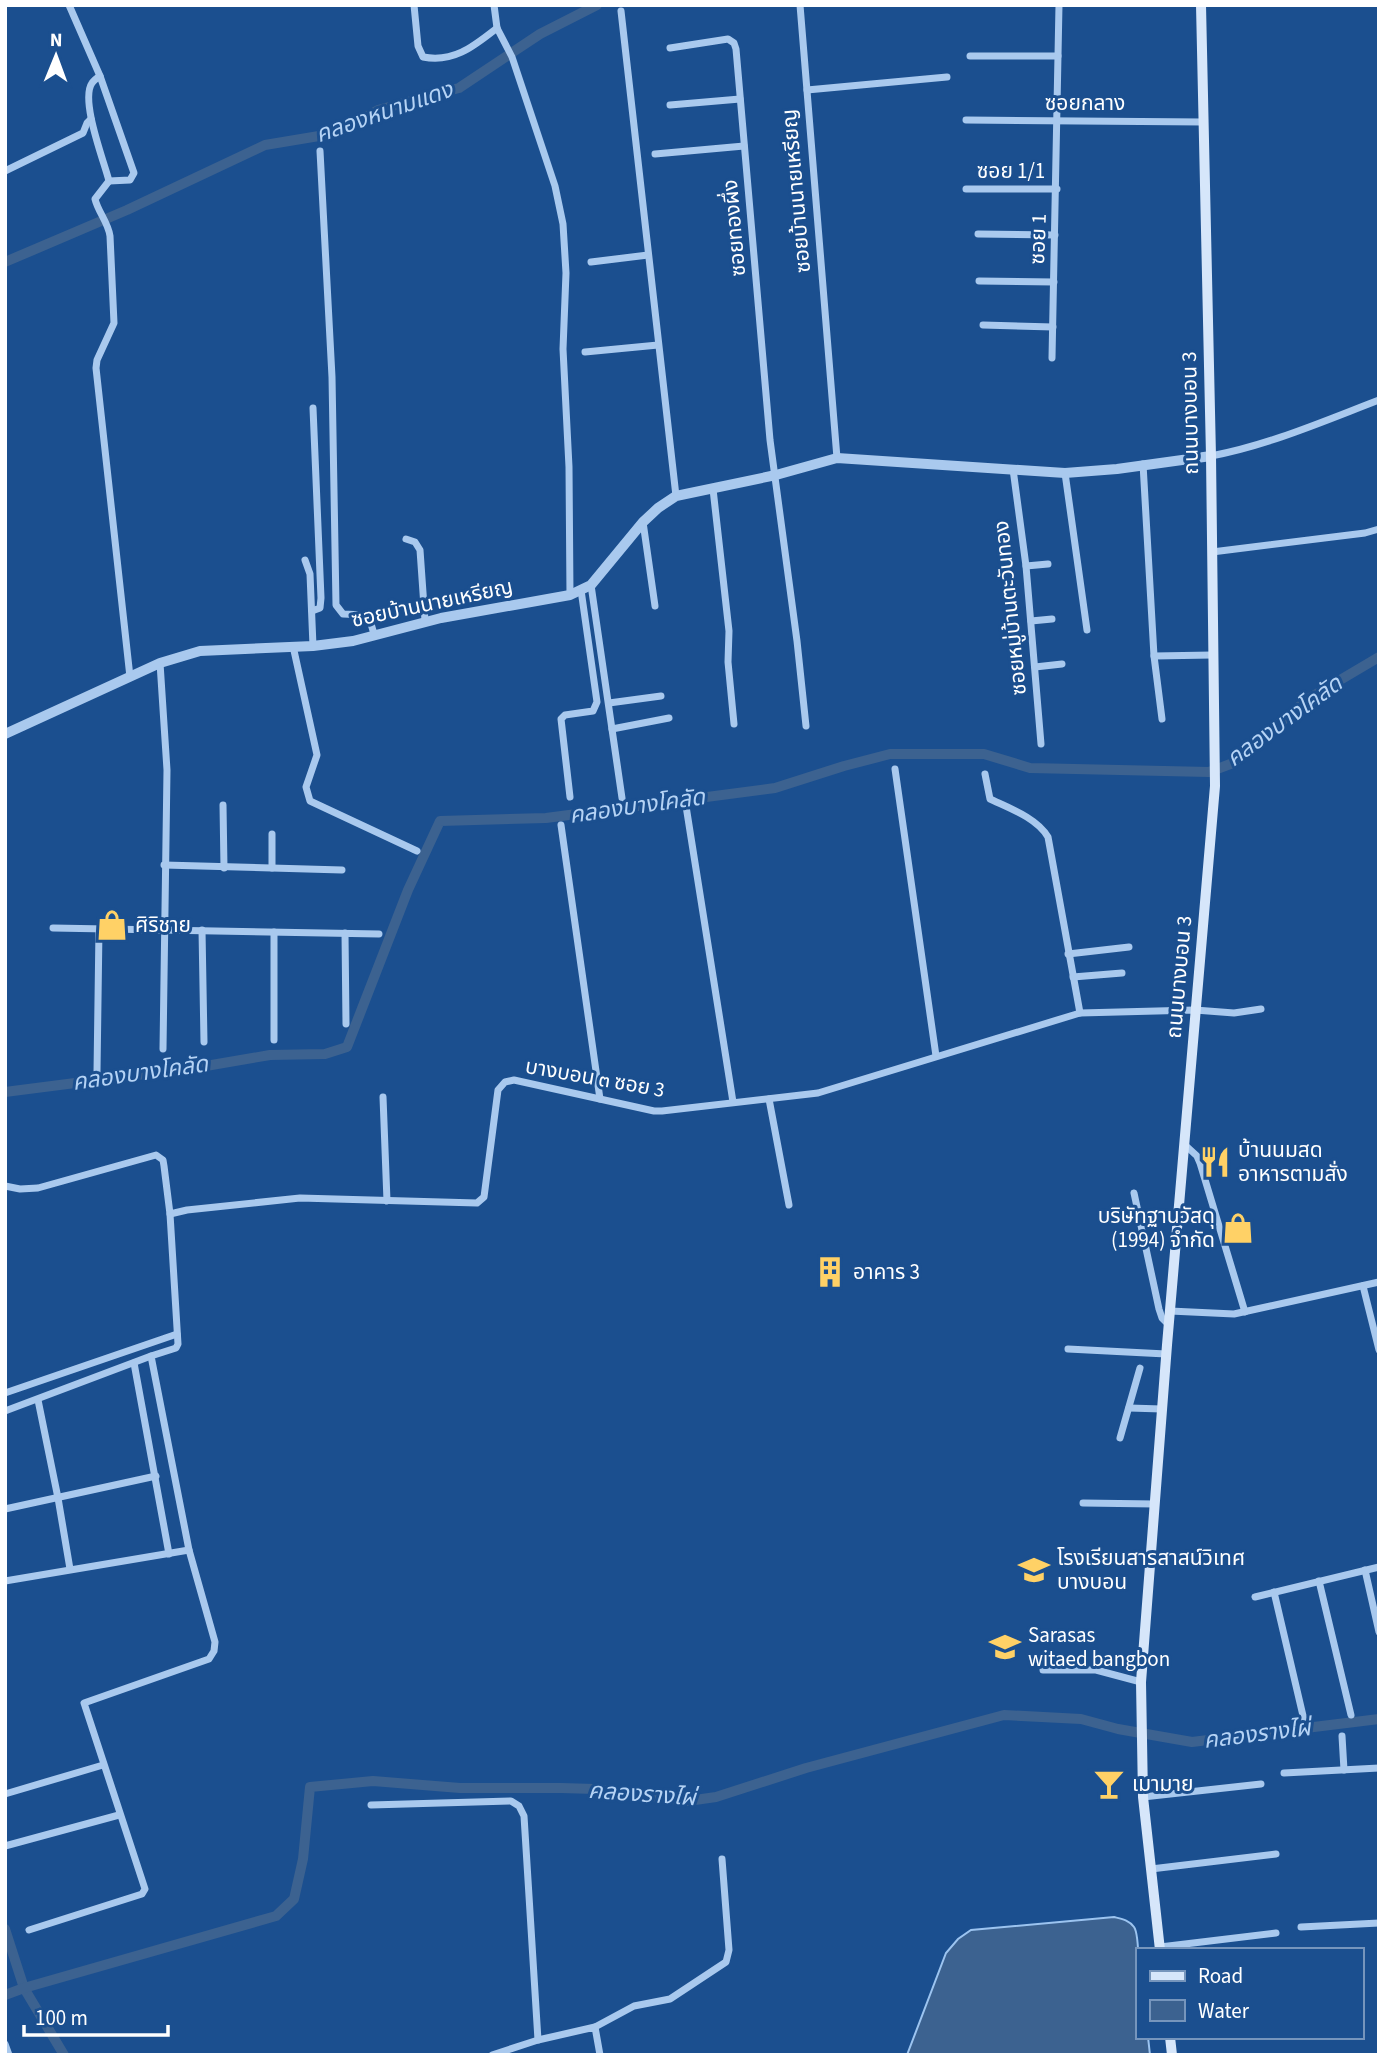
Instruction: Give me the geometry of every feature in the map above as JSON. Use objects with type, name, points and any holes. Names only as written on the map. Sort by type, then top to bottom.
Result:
[{"type":"main road","name":"ถนนบางบอน 3","points":[[1160,1948],[1143,1797],[1141,1682],[1168,1324],[1215,786],[1201,5]]},
{"type":"street","points":[[69,5],[100,76],[134,173],[130,180],[109,181],[95,199],[97,209],[109,227],[114,323],[96,368],[130,677]]},
{"type":"street","points":[[415,5],[418,46],[422,57],[436,60],[465,52],[498,28]]},
{"type":"street","points":[[494,5],[498,28],[512,57],[555,187],[566,249],[563,349],[569,467],[570,595]]},
{"type":"street","name":"ซอยบ้านนายเหรียญ","points":[[800,5],[837,458]]},
{"type":"street","name":"ซอย 1","points":[[1052,358],[1059,5]]},
{"type":"street","points":[[621,11],[676,496]]},
{"type":"street","name":"ซอยทองผึ่ง","points":[[670,48],[728,39],[734,43],[736,49],[770,440],[806,726]]},
{"type":"street","points":[[970,56],[1058,56]]},
{"type":"street","points":[[100,76],[91,84],[88,96],[91,119],[109,181]]},
{"type":"street","points":[[807,90],[947,77]]},
{"type":"street","points":[[670,105],[740,99]]},
{"type":"street","points":[[5,171],[83,133],[91,119]]},
{"type":"street","name":"ซอยกลาง","points":[[966,120],[1203,122]]},
{"type":"street","points":[[655,154],[744,146]]},
{"type":"street","points":[[320,151],[332,377],[336,605],[343,614],[368,616],[374,634]]},
{"type":"street","name":"ซอย 1/1","points":[[966,189],[1057,189]]},
{"type":"street","points":[[978,234],[1055,235]]},
{"type":"street","points":[[591,262],[648,255]]},
{"type":"street","points":[[979,281],[1054,282]]},
{"type":"street","points":[[983,325],[1053,327]]},
{"type":"street","points":[[585,352],[658,345]]},
{"type":"street","points":[[1211,456],[1234,452],[1305,429],[1379,400]]},
{"type":"street","points":[[312,611],[320,608],[321,598],[313,408]]},
{"type":"street","name":"ซอยบ้านนายเหรียญ","points":[[5,734],[160,663],[200,651],[313,646],[353,640],[425,621],[570,595],[586,588],[643,522],[676,496],[776,475],[837,458],[1084,473],[1211,456]]},
{"type":"street","points":[[1143,464],[1154,656],[1162,719]]},
{"type":"street","name":"ซอยหมู่บ้านตะวันทอง","points":[[1013,469],[1026,566],[1041,744]]},
{"type":"street","points":[[1065,473],[1087,630]]},
{"type":"street","points":[[713,489],[729,631],[734,724]]},
{"type":"street","points":[[643,522],[655,606]]},
{"type":"street","points":[[1212,552],[1379,529]]},
{"type":"street","points":[[406,539],[415,542],[420,550],[425,621]]},
{"type":"street","points":[[305,560],[310,567],[313,646]]},
{"type":"street","points":[[1026,566],[1048,564]]},
{"type":"street","points":[[586,588],[609,703],[622,798]]},
{"type":"street","points":[[570,797],[561,719],[565,715],[593,711],[597,702],[586,588]]},
{"type":"street","points":[[1031,621],[1052,620]]},
{"type":"street","points":[[293,646],[317,755],[306,787],[310,801],[417,850]]},
{"type":"street","points":[[1154,656],[1212,655]]},
{"type":"street","points":[[160,663],[167,770],[163,1049]]},
{"type":"street","points":[[1035,667],[1062,664]]},
{"type":"street","points":[[609,703],[661,696]]},
{"type":"street","points":[[612,729],[669,718]]},
{"type":"street","points":[[895,769],[936,1056]]},
{"type":"street","points":[[985,774],[990,799],[1035,822],[1043,828],[1048,837],[1080,1013]]},
{"type":"street","points":[[223,805],[224,868]]},
{"type":"street","points":[[686,806],[733,1102]]},
{"type":"street","points":[[561,825],[600,1099]]},
{"type":"street","points":[[272,834],[272,869]]},
{"type":"street","points":[[164,865],[342,870]]},
{"type":"street","points":[[53,928],[379,934]]},
{"type":"street","points":[[97,1072],[99,929]]},
{"type":"street","points":[[202,930],[204,1042]]},
{"type":"street","points":[[274,932],[274,1040]]},
{"type":"street","points":[[345,933],[346,1024]]},
{"type":"street","points":[[1068,954],[1129,947]]},
{"type":"street","points":[[1073,978],[1122,973]]},
{"type":"street","name":"บางบอน ๓ ซอย 3","points":[[170,1214],[300,1198],[472,1204],[481,1201],[485,1192],[498,1090],[505,1082],[514,1080],[654,1111],[818,1093],[1080,1013],[1195,1010],[1234,1013],[1261,1009]]},
{"type":"street","points":[[383,1097],[387,1201]]},
{"type":"street","points":[[769,1099],[789,1205]]},
{"type":"street","points":[[1185,1145],[1200,1163],[1245,1312]]},
{"type":"street","points":[[5,1186],[38,1188],[156,1155],[160,1157],[164,1166],[170,1214],[177,1334],[177,1347],[5,1411]]},
{"type":"street","points":[[1134,1193],[1159,1309],[1168,1324]]},
{"type":"street","points":[[1170,1311],[1234,1314],[1379,1282]]},
{"type":"street","points":[[1363,1286],[1379,1350]]},
{"type":"street","points":[[5,1393],[177,1334]]},
{"type":"street","points":[[1068,1349],[1166,1354]]},
{"type":"street","points":[[29,1930],[142,1894],[145,1889],[84,1703],[209,1659],[214,1651],[215,1642],[189,1550],[151,1356]]},
{"type":"street","points":[[134,1363],[169,1553]]},
{"type":"street","points":[[1120,1438],[1140,1368]]},
{"type":"street","points":[[38,1399],[70,1569]]},
{"type":"street","points":[[1129,1408],[1162,1409]]},
{"type":"street","points":[[5,1509],[156,1476]]},
{"type":"street","points":[[1083,1503],[1155,1504]]},
{"type":"street","points":[[5,1581],[189,1550]]},
{"type":"street","points":[[1255,1597],[1379,1567]]},
{"type":"street","points":[[1365,1570],[1379,1632]]},
{"type":"street","points":[[1319,1581],[1351,1715]]},
{"type":"street","points":[[1274,1592],[1304,1720]]},
{"type":"street","points":[[1043,1670],[1096,1670],[1141,1682]]},
{"type":"street","points":[[1342,1735],[1344,1770]]},
{"type":"street","points":[[5,1794],[103,1765]]},
{"type":"street","points":[[1284,1773],[1379,1768]]},
{"type":"street","points":[[1143,1797],[1261,1784]]},
{"type":"street","points":[[371,1805],[511,1801],[519,1806],[524,1816],[538,2040]]},
{"type":"street","points":[[5,1846],[119,1815]]},
{"type":"street","points":[[1151,1869],[1276,1854]]},
{"type":"street","points":[[492,2055],[538,2040],[595,2027],[634,2006],[670,1999],[726,1962],[729,1950],[722,1859]]},
{"type":"street","points":[[1301,1927],[1379,1923]]},
{"type":"street","points":[[1160,1948],[1276,1933]]},
{"type":"street","points":[[595,2027],[600,2055]]},
{"type":"street","points":[[5,2044],[9,2055]]},
{"type":"water","points":[[1114,1917],[1130,1923],[1136,1934],[1137,1948],[1136,2039],[1148,2039],[1150,2055],[907,2055],[946,1953],[958,1939],[971,1930]]},
{"type":"waterway","name":"คลองหนามแดง","points":[[5,262],[127,210],[265,145],[337,133],[378,110],[459,88],[540,34],[597,5]]},
{"type":"waterway","name":"คลองบางโคลัด","points":[[5,1092],[200,1067],[270,1055],[325,1054],[347,1047],[408,890],[440,821],[546,818],[775,788],[890,754],[984,754],[1030,768],[1209,772],[1233,763],[1308,699],[1379,657]]},
{"type":"waterway","name":"คลองรางไผ่","points":[[5,1995],[276,1916],[294,1899],[303,1859],[310,1787],[373,1781],[460,1788],[595,1789],[688,1801],[716,1797],[806,1768],[1004,1715],[1081,1719],[1118,1729],[1192,1742],[1379,1719]]},
{"type":"waterway","points":[[5,1929],[24,1988],[64,2055]]},
{"type":"place","name":"ศิริชาย","points":[[112,925]]},
{"type":"place","name":"บ้านนมสด อาหารตามสั่ง","points":[[1215,1162]]},
{"type":"place","name":"บริษัทฐานวัสดุ (1994) จำกัด","points":[[1238,1228]]},
{"type":"place","name":"อาคาร 3","points":[[830,1272]]},
{"type":"place","name":"โรงเรียนสารสาสน์วิเทศ บางบอน","points":[[1034,1570]]},
{"type":"place","name":"Sarasas witaed bangbon","points":[[1005,1647]]},
{"type":"place","name":"เมามาย","points":[[1109,1784]]}]
